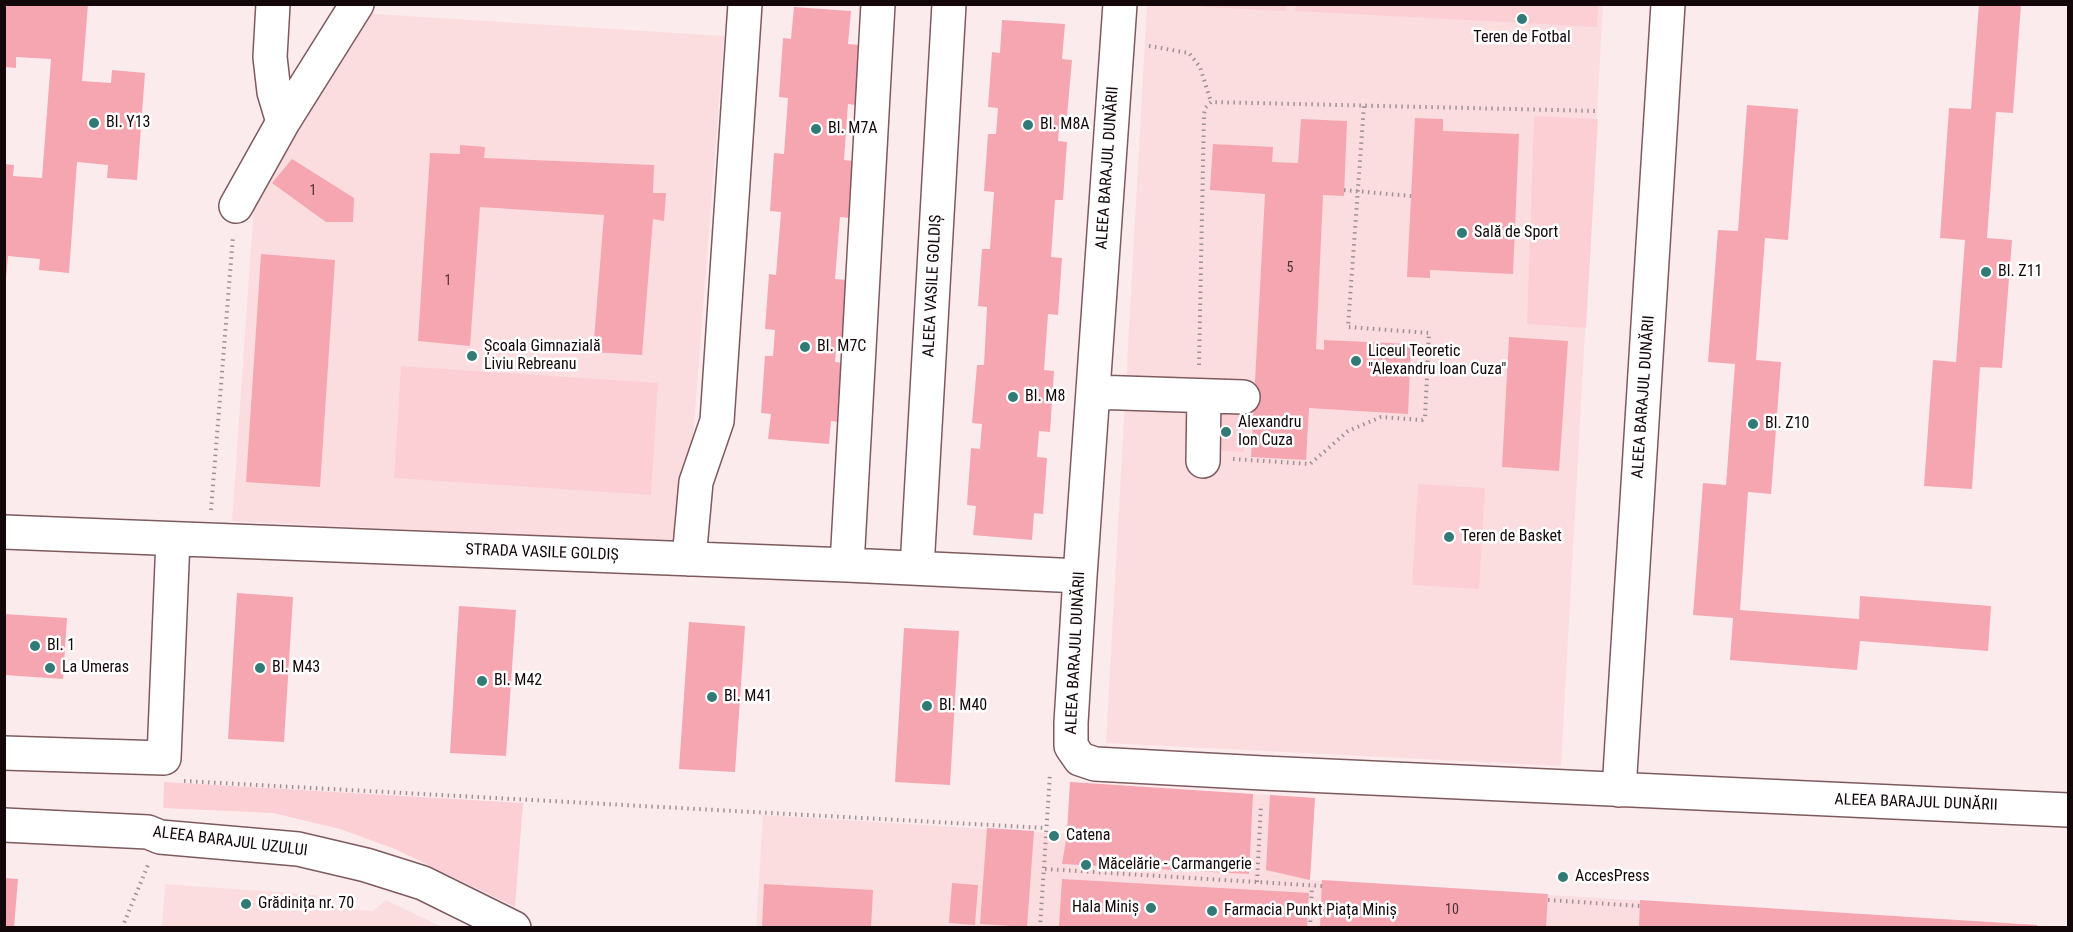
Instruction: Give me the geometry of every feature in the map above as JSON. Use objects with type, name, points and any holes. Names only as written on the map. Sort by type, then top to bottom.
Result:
[{"type":"street","points":[[273,4],[270,57],[274,92],[283,122]]},
{"type":"street","points":[[236,206],[283,122],[357,4]]},
{"type":"street","points":[[689,559],[696,482],[717,421],[745,4]]},
{"type":"street","points":[[847,565],[878,4]]},
{"type":"street","name":"ALEEA VASILE GOLDIȘ","points":[[917,568],[949,4]]},
{"type":"street","name":"ALEEA BARAJUL DUNĂRII","points":[[1120,4],[1080,576],[1071,746],[1080,759],[1095,764],[1263,773],[2068,810]]},
{"type":"street","name":"ALEEA BARAJUL DUNĂRII","points":[[1619,790],[1668,4]]},
{"type":"street","points":[[1093,392],[1243,398]]},
{"type":"street","points":[[1201,396],[1203,459]]},
{"type":"street","name":"STRADA VASILE GOLDIȘ","points":[[4,532],[1080,576]]},
{"type":"street","points":[[4,753],[164,758],[173,539]]},
{"type":"street","name":"ALEEA BARAJUL UZULUI","points":[[4,825],[148,832],[159,837],[298,849],[366,865],[423,883],[514,927]]},
{"type":"path","points":[[1145,46],[1189,54],[1200,68],[1211,102]]},
{"type":"path","points":[[1201,396],[1204,114],[1205,108],[1211,102],[1598,111]]},
{"type":"path","points":[[1203,459],[1310,464],[1348,431],[1381,417],[1422,420],[1425,418],[1429,333],[1348,327],[1364,105]]},
{"type":"path","points":[[1344,190],[1411,196]]},
{"type":"path","points":[[209,541],[236,206]]},
{"type":"path","points":[[1040,927],[1051,768],[1071,746]]},
{"type":"path","points":[[164,758],[162,780],[1046,828]]},
{"type":"path","points":[[1257,882],[1263,773]]},
{"type":"path","points":[[122,927],[159,837]]},
{"type":"path","points":[[1045,869],[1322,886]]},
{"type":"path","points":[[1310,927],[1312,886]]},
{"type":"path","points":[[1548,900],[1640,906]]},
{"type":"shaded area","points":[[1204,4],[1287,5],[1286,11],[1204,7]]},
{"type":"shaded area","name":"Teren de Fotbal","points":[[1296,4],[1598,5],[1597,27],[1295,11]]},
{"type":"shaded area","name":"Liceul Teoretic \"Alexandru Ioan Cuza\"","points":[[1147,5],[1603,5],[1561,766],[1106,743]]},
{"type":"shaded area","name":"Școala Gimnazială Liviu Rebreanu","points":[[361,13],[724,36],[685,543],[232,521],[255,190]]},
{"type":"shaded area","points":[[1534,116],[1598,119],[1586,328],[1527,324]]},
{"type":"shaded area","points":[[401,366],[658,383],[651,495],[394,478]]},
{"type":"shaded area","points":[[1207,413],[1245,414],[1244,452],[1206,450]]},
{"type":"shaded area","name":"Teren de Basket","points":[[1418,484],[1485,488],[1479,589],[1412,585]]},
{"type":"shaded area","points":[[164,782],[523,803],[515,907],[395,849],[340,829],[273,813],[163,808]]},
{"type":"shaded area","points":[[1070,782],[1315,798],[1310,880],[2047,926],[2047,928],[756,928],[763,815],[1066,834]]},
{"type":"shaded area","name":"Grădinița nr. 70","points":[[165,884],[317,895],[333,908],[373,911],[386,900],[442,927],[162,927]]},
{"type":"building","name":"Bl. Y13","points":[[4,4],[88,4],[82,81],[111,83],[112,70],[145,73],[137,180],[107,178],[108,165],[77,162],[69,273],[39,270],[40,259],[8,256],[6,278],[4,278],[4,164],[14,165],[13,176],[42,178],[51,59],[16,57],[16,68],[4,67]]},
{"type":"building","name":"Bl. Z11","points":[[1979,4],[2021,4],[2013,113],[1996,112],[1987,238],[2012,240],[2002,368],[1980,367],[1972,489],[1924,486],[1933,360],[1956,362],[1965,240],[1940,238],[1949,108],[1971,109]]},
{"type":"building","points":[[794,7],[851,11],[848,44],[860,45],[855,105],[848,104],[844,160],[854,161],[850,218],[840,217],[835,279],[847,280],[843,338],[837,337],[835,362],[844,363],[839,422],[831,421],[829,444],[768,439],[771,414],[761,413],[765,356],[773,356],[775,330],[765,329],[769,274],[776,275],[781,212],[770,211],[774,153],[784,154],[788,98],[779,97],[783,38],[791,39]]},
{"type":"building","points":[[1002,20],[1065,24],[1062,59],[1072,60],[1067,116],[1060,115],[1058,141],[1067,142],[1063,200],[1055,200],[1051,257],[1062,258],[1058,315],[1048,314],[1044,370],[1054,371],[1050,432],[1039,431],[1037,457],[1047,458],[1043,514],[1034,513],[1032,540],[973,535],[976,506],[967,505],[971,448],[980,449],[982,424],[972,423],[977,365],[984,365],[987,307],[978,306],[982,249],[990,249],[994,192],[984,191],[988,134],[996,134],[998,108],[988,107],[992,52],[1000,53]]},
{"type":"building","name":"Bl. Z10","points":[[1747,105],[1798,109],[1788,240],[1765,238],[1756,360],[1781,362],[1771,494],[1748,492],[1740,610],[1859,619],[1860,596],[1991,606],[1988,651],[1860,641],[1857,670],[1730,660],[1733,618],[1693,615],[1703,483],[1726,485],[1735,364],[1708,362],[1718,230],[1738,231]]},
{"type":"building","name":"Sală de Sport","points":[[1415,118],[1443,119],[1443,131],[1519,134],[1513,274],[1430,270],[1430,278],[1407,277]]},
{"type":"building","points":[[1301,119],[1347,121],[1344,196],[1323,195],[1316,349],[1324,350],[1324,340],[1411,344],[1408,414],[1309,408],[1306,460],[1251,457],[1265,194],[1210,190],[1213,144],[1273,147],[1272,162],[1298,163]]},
{"type":"building","points":[[460,145],[485,147],[484,158],[654,165],[653,193],[666,193],[664,221],[653,219],[642,355],[593,352],[604,215],[480,207],[470,346],[418,341],[430,153],[460,154]]},
{"type":"building","points":[[292,159],[354,198],[353,222],[326,222],[272,183]]},
{"type":"building","points":[[261,254],[335,260],[320,487],[246,482]]},
{"type":"building","points":[[1509,337],[1568,341],[1559,471],[1502,467]]},
{"type":"building","name":"Bl. M43","points":[[237,593],[293,597],[284,742],[228,739]]},
{"type":"building","name":"Bl. M42","points":[[459,606],[516,610],[506,756],[450,753]]},
{"type":"building","name":"Bl. 1","points":[[4,614],[67,618],[63,679],[4,675]]},
{"type":"building","name":"Bl. M41","points":[[689,622],[745,626],[735,772],[679,769]]},
{"type":"building","name":"Bl. M40","points":[[904,628],[959,631],[950,785],[895,782]]},
{"type":"building","points":[[1070,782],[1253,794],[1249,874],[1062,864],[1067,834]]},
{"type":"building","points":[[1270,795],[1315,798],[1310,880],[1266,870]]},
{"type":"building","points":[[987,828],[1034,831],[1027,927],[980,924]]},
{"type":"building","points":[[4,878],[18,879],[14,928],[4,928]]},
{"type":"building","name":"Hala Miniș","points":[[1062,879],[1309,893],[1307,928],[1059,926]]},
{"type":"building","points":[[1322,880],[1548,894],[1546,928],[1320,928]]},
{"type":"building","points":[[952,883],[978,885],[975,925],[949,923]]},
{"type":"building","points":[[764,884],[873,890],[871,928],[762,928]]},
{"type":"building","points":[[1640,900],[2037,925],[2037,928],[1639,928]]},
{"type":"place","name":"Teren de Fotbal","points":[[1522,19]]},
{"type":"place","name":"Bl. Y13","points":[[94,123]]},
{"type":"place","name":"Bl. M8A","points":[[1028,125]]},
{"type":"place","name":"Bl. M7A","points":[[816,129]]},
{"type":"place","name":"Sală de Sport","points":[[1462,233]]},
{"type":"place","name":"Bl. Z11","points":[[1986,272]]},
{"type":"place","name":"Bl. M7C","points":[[805,347]]},
{"type":"place","name":"Școala Gimnazială Liviu Rebreanu","points":[[472,356]]},
{"type":"place","name":"Liceul Teoretic \"Alexandru Ioan Cuza\"","points":[[1356,361]]},
{"type":"place","name":"Bl. M8","points":[[1013,397]]},
{"type":"place","name":"Bl. Z10","points":[[1753,424]]},
{"type":"place","name":"Alexandru Ion Cuza","points":[[1226,432]]},
{"type":"place","name":"Teren de Basket","points":[[1449,537]]},
{"type":"place","name":"Bl. 1","points":[[35,646]]},
{"type":"place","name":"La Umeras","points":[[50,668]]},
{"type":"place","name":"Bl. M43","points":[[260,668]]},
{"type":"place","name":"Bl. M42","points":[[482,681]]},
{"type":"place","name":"Bl. M41","points":[[712,697]]},
{"type":"place","name":"Bl. M40","points":[[927,706]]},
{"type":"place","name":"Catena","points":[[1054,836]]},
{"type":"place","name":"Măcelărie - Carmangerie","points":[[1086,865]]},
{"type":"place","name":"AccesPress","points":[[1563,877]]},
{"type":"place","name":"Grădinița nr. 70","points":[[246,904]]},
{"type":"place","name":"Hala Miniș","points":[[1151,908]]},
{"type":"place","name":"Farmacia Punkt Piața Miniș","points":[[1212,911]]}]
